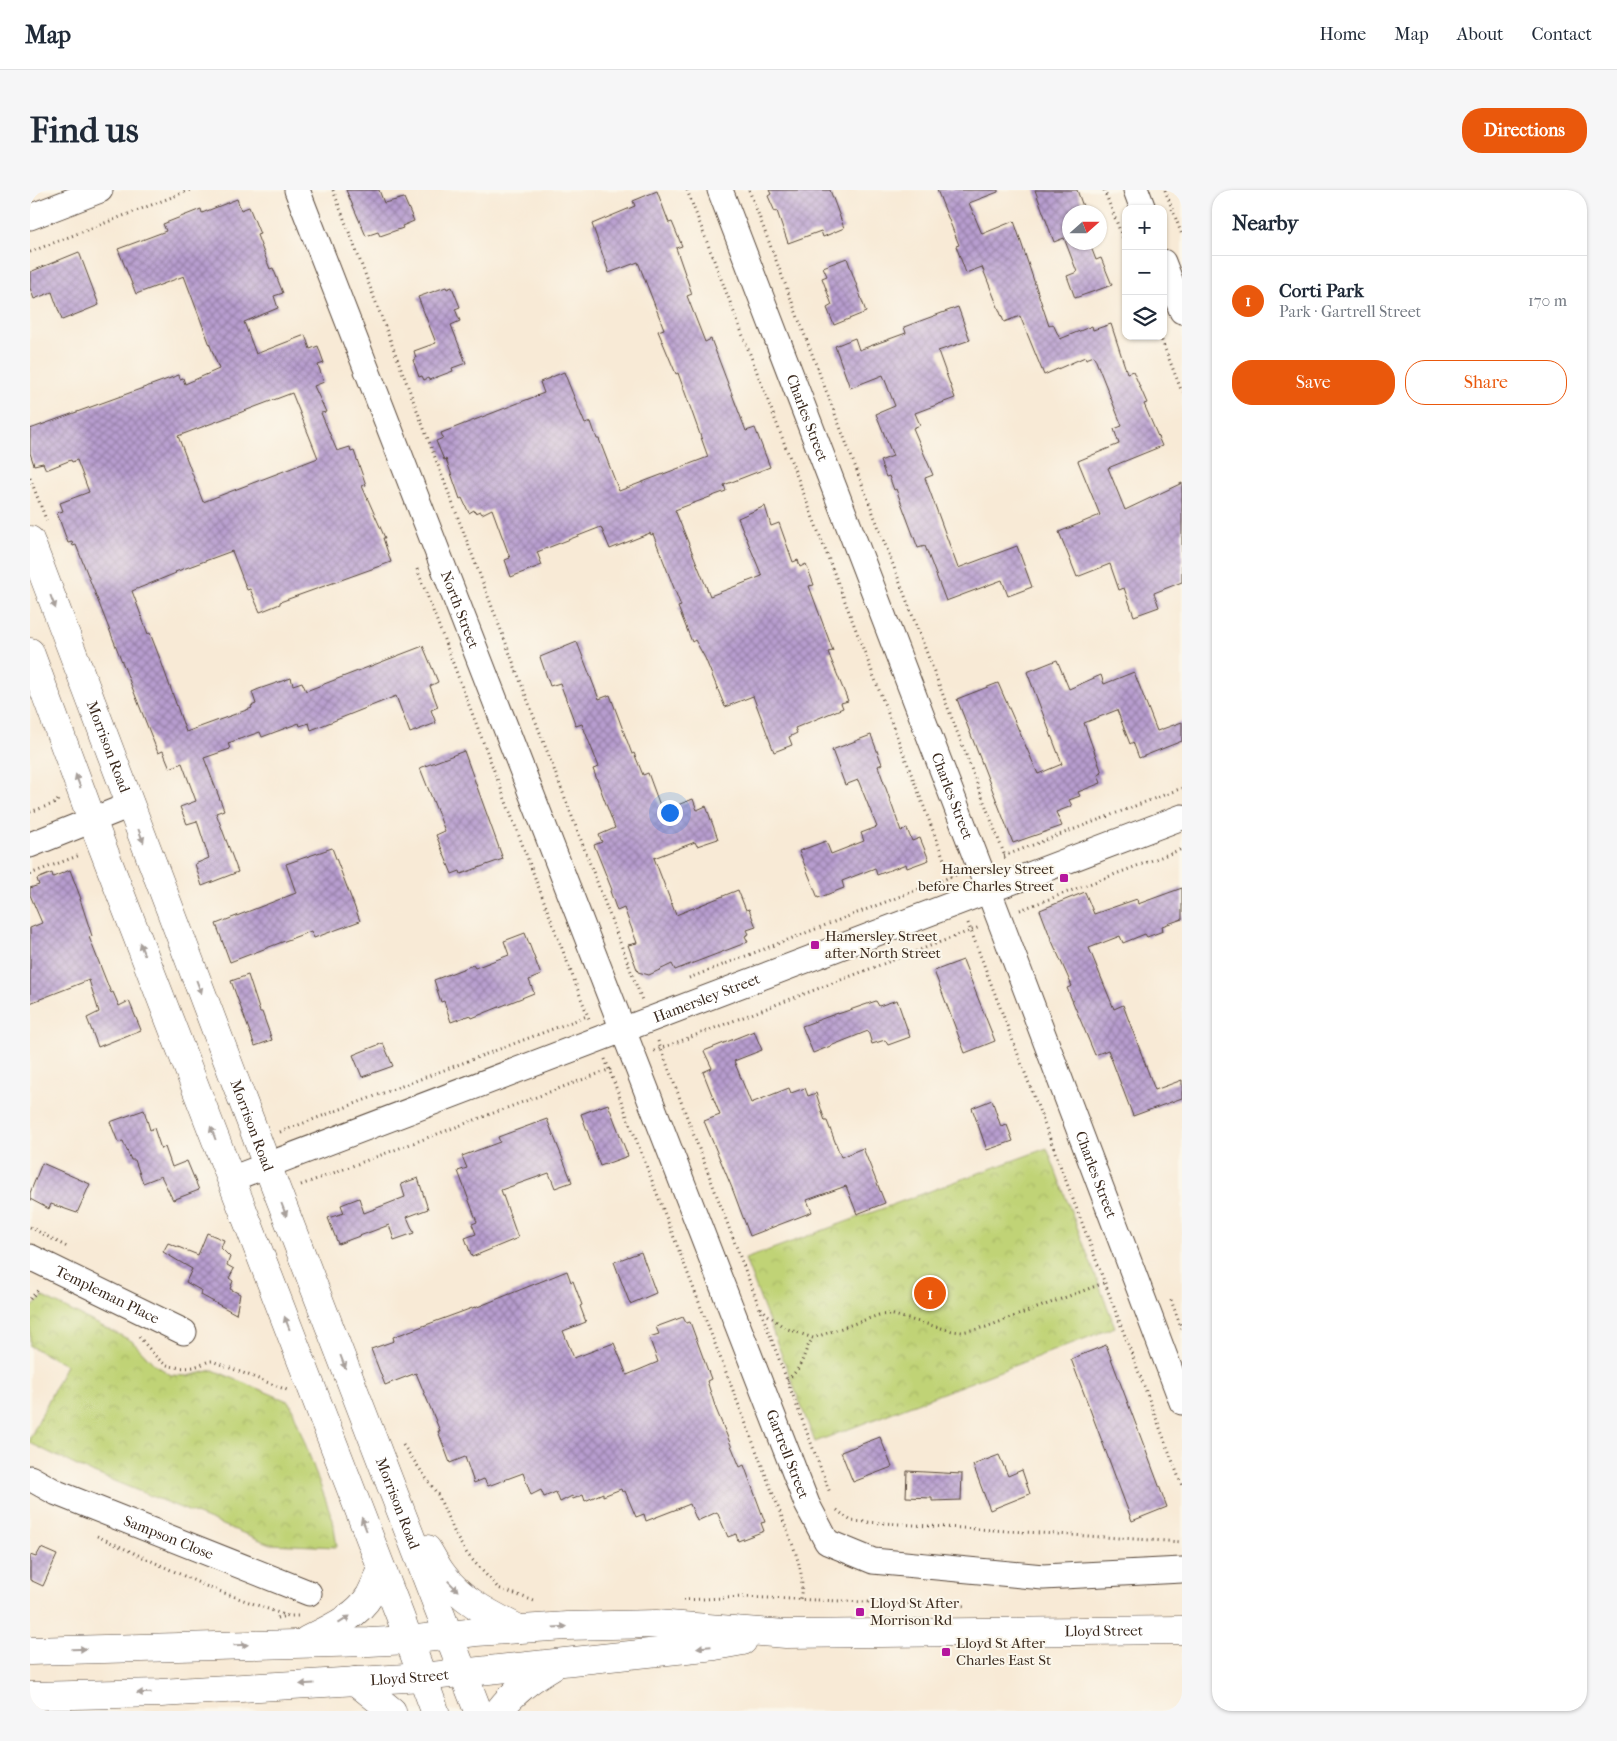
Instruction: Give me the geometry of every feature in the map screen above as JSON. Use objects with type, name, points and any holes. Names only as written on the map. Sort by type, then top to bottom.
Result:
[{"type":"main road","name":"Morrison Road","points":[[30,540],[267,1164],[478,1711]]},
{"type":"main road","points":[[30,652],[92,820],[435,1711]]},
{"type":"main road","points":[[404,1518],[419,1537],[444,1576],[460,1593],[484,1610],[520,1629]]},
{"type":"main road","points":[[301,1643],[351,1616],[369,1596],[382,1570]]},
{"type":"main road","name":"Lloyd Street","points":[[30,1651],[409,1640],[520,1629],[656,1624],[786,1634],[1182,1630]]},
{"type":"main road","name":"Lloyd Street","points":[[30,1696],[161,1693],[422,1677],[714,1646],[786,1634]]},
{"type":"main road","points":[[499,1711],[528,1680],[559,1662]]},
{"type":"main road","points":[[355,1681],[392,1711]]},
{"type":"street","points":[[30,217],[100,190]]},
{"type":"street","name":"North Street","points":[[297,190],[623,1028]]},
{"type":"street","name":"Charles Street","points":[[720,190],[1182,1402]]},
{"type":"street","points":[[1136,190],[1142,205]]},
{"type":"street","points":[[1167,272],[1182,311]]},
{"type":"street","points":[[30,845],[130,805]]},
{"type":"street","name":"Hamersley Street","points":[[231,1179],[592,1027],[623,1028],[644,1008],[959,901],[1182,817]]},
{"type":"street","name":"Gartrell Street","points":[[623,1028],[808,1504],[827,1542],[873,1561],[1043,1577],[1182,1570]]},
{"type":"street","name":"Templeman Place","points":[[30,1257],[184,1332]]},
{"type":"street","name":"Sampson Close","points":[[30,1478],[57,1493],[309,1593]]},
{"type":"path","points":[[30,252],[190,190]]},
{"type":"path","points":[[333,190],[833,1500]]},
{"type":"path","points":[[687,190],[1182,1486]]},
{"type":"path","points":[[749,190],[1013,880]]},
{"type":"path","points":[[1104,190],[1122,236]]},
{"type":"path","points":[[1165,190],[1182,235]]},
{"type":"path","points":[[1162,340],[1182,392]]},
{"type":"path","points":[[414,561],[795,1551],[803,1584],[800,1599]]},
{"type":"path","points":[[686,979],[1182,788]]},
{"type":"path","points":[[298,1186],[609,1070],[635,1058],[1182,849]]},
{"type":"path","points":[[644,1008],[649,993]]},
{"type":"path","points":[[279,1132],[592,1027],[614,1006],[644,1008]]},
{"type":"path","points":[[30,1227],[71,1249]]},
{"type":"path","points":[[787,1380],[800,1367],[808,1344],[813,1338],[879,1315],[890,1314],[962,1332],[974,1330],[1104,1283]]},
{"type":"path","points":[[30,1299],[40,1288]]},
{"type":"path","points":[[759,1306],[785,1328],[813,1338]]},
{"type":"path","points":[[398,1437],[438,1495],[456,1538],[468,1556],[498,1588],[545,1604]]},
{"type":"path","points":[[836,1510],[851,1521],[1182,1542]]},
{"type":"path","points":[[91,1533],[208,1587],[288,1616]]},
{"type":"path","points":[[676,1600],[800,1599],[968,1606]]},
{"type":"green space","points":[[1047,1148],[1115,1327],[815,1442],[745,1259]]},
{"type":"green space","points":[[43,1297],[132,1341],[154,1364],[171,1375],[188,1376],[213,1370],[290,1402],[333,1520],[337,1547],[270,1544],[79,1467],[30,1443],[30,1438],[66,1365],[30,1346],[30,1309]]},
{"type":"building","points":[[346,190],[379,190],[384,203],[404,198],[414,221],[402,226],[403,228],[380,236],[378,232],[366,236]]},
{"type":"building","points":[[769,190],[830,190],[844,228],[823,237],[821,231],[788,243],[777,211],[775,212],[768,196],[771,194]]},
{"type":"building","points":[[937,190],[998,190],[998,192],[969,203],[982,234],[1014,221],[1049,326],[1053,324],[1060,339],[1092,326],[1093,330],[1111,324],[1127,373],[1133,371],[1147,403],[1144,404],[1162,446],[1108,468],[1125,510],[1182,483],[1182,582],[1154,593],[1159,607],[1134,616],[1124,588],[1119,590],[1110,564],[1077,577],[1059,532],[1100,515],[1078,461],[1119,444],[1114,429],[1122,426],[1094,356],[1086,359],[1085,357],[1044,375],[1020,316],[1004,322],[982,267],[966,273],[956,246],[959,245]]},
{"type":"building","points":[[1035,190],[1077,190],[1082,205],[1062,205],[1062,239],[1054,242]]},
{"type":"building","points":[[657,191],[669,223],[672,222],[682,246],[676,248],[692,294],[687,296],[705,342],[711,339],[746,431],[755,428],[770,467],[724,485],[726,491],[675,510],[710,596],[762,576],[738,518],[765,506],[771,526],[779,523],[793,562],[798,560],[800,567],[806,564],[814,585],[809,586],[833,651],[828,652],[848,701],[841,703],[843,708],[795,728],[797,733],[789,737],[792,745],[774,752],[753,696],[725,707],[705,658],[695,640],[692,642],[678,607],[681,606],[653,534],[651,535],[650,533],[610,549],[601,527],[537,552],[542,565],[511,577],[505,560],[510,558],[492,509],[482,514],[480,511],[475,513],[474,510],[469,513],[462,498],[460,499],[446,459],[444,460],[436,441],[443,438],[441,433],[544,393],[540,382],[564,372],[585,424],[591,422],[597,439],[599,439],[619,491],[708,457],[678,373],[676,374],[658,331],[664,329],[638,262],[609,273],[592,224],[635,206],[633,201]]},
{"type":"building","points":[[237,199],[241,210],[249,207],[260,234],[257,235],[270,269],[273,268],[283,293],[274,296],[278,308],[244,322],[256,354],[305,335],[310,349],[318,346],[324,363],[318,365],[324,382],[314,386],[326,412],[321,413],[337,451],[350,447],[351,452],[354,451],[366,485],[362,486],[385,538],[383,538],[391,562],[280,602],[280,604],[260,612],[250,589],[247,590],[232,551],[175,572],[132,591],[148,634],[150,633],[162,664],[186,732],[252,708],[251,706],[256,704],[252,692],[259,689],[291,678],[293,685],[302,682],[306,691],[423,646],[438,682],[430,686],[438,707],[431,710],[436,723],[410,733],[396,696],[311,730],[309,723],[300,726],[299,723],[262,737],[260,732],[228,743],[230,749],[204,758],[224,810],[216,813],[238,872],[202,886],[195,864],[209,858],[197,821],[187,824],[180,807],[196,801],[182,763],[170,768],[163,751],[158,753],[76,545],[73,546],[72,542],[68,543],[57,513],[63,511],[60,503],[89,492],[77,460],[72,462],[71,460],[46,470],[43,463],[34,465],[30,453],[30,429],[179,375],[180,379],[183,378],[185,384],[219,369],[184,276],[136,294],[118,249],[166,231],[163,224],[201,209],[202,213]],"holes":[[[292,393],[318,458],[203,502],[178,436]]]},
{"type":"building","points":[[1069,250],[1092,250],[1096,260],[1101,258],[1112,285],[1075,298],[1067,276],[1077,272]]},
{"type":"building","points":[[79,252],[99,305],[62,320],[52,292],[34,299],[30,288],[30,272]]},
{"type":"building","points":[[847,258],[866,312],[834,325],[827,308],[832,305],[822,278],[827,276],[823,267]]},
{"type":"building","points":[[446,287],[447,289],[452,287],[460,307],[455,309],[460,321],[451,325],[466,363],[452,368],[453,371],[424,380],[422,376],[419,377],[413,360],[416,358],[414,351],[436,343],[418,297]]},
{"type":"building","points":[[958,307],[970,340],[938,351],[955,398],[915,413],[920,425],[913,428],[933,475],[925,478],[958,568],[1017,546],[1032,587],[1008,596],[1002,580],[946,601],[925,546],[918,548],[896,489],[894,490],[889,476],[886,477],[880,461],[893,456],[876,414],[895,406],[883,375],[850,388],[835,346],[855,338],[859,350],[906,333],[904,327]]},
{"type":"building","points":[[577,642],[599,699],[610,695],[632,754],[634,753],[643,775],[648,773],[662,811],[693,799],[697,810],[706,806],[718,839],[697,846],[695,842],[654,858],[676,915],[738,890],[746,910],[749,909],[756,927],[747,930],[749,934],[745,936],[748,942],[675,970],[672,964],[649,975],[638,972],[628,945],[637,943],[624,908],[617,911],[610,891],[612,890],[594,845],[602,842],[599,835],[615,828],[593,769],[599,767],[582,724],[576,726],[560,683],[550,686],[540,657]]},
{"type":"building","points":[[1057,660],[1069,689],[1101,675],[1104,684],[1134,672],[1157,731],[1182,722],[1182,741],[1139,758],[1133,742],[1130,744],[1117,710],[1084,723],[1102,773],[1098,775],[1101,783],[1078,792],[1080,796],[1069,800],[1072,806],[1056,812],[1062,826],[1013,843],[957,699],[998,683],[1038,774],[1062,764],[1027,672]]},
{"type":"building","points":[[871,735],[882,764],[878,766],[901,831],[907,829],[912,841],[920,838],[929,860],[907,868],[906,864],[877,875],[875,868],[842,881],[844,888],[818,898],[799,851],[826,841],[831,854],[864,841],[861,833],[877,827],[858,780],[845,785],[832,750]]},
{"type":"building","points":[[464,751],[503,859],[461,874],[460,871],[452,874],[436,835],[445,831],[420,768]]},
{"type":"building","points":[[332,848],[360,921],[314,938],[311,931],[230,962],[216,924],[296,893],[286,864]]},
{"type":"building","points":[[70,870],[92,936],[89,937],[111,993],[113,992],[119,1006],[129,1001],[141,1030],[98,1047],[87,1018],[99,1012],[89,980],[30,1003],[30,928],[42,923],[30,895],[30,888],[39,885],[37,879],[52,873],[53,877]]},
{"type":"building","points":[[1182,888],[1182,919],[1162,926],[1163,931],[1147,937],[1145,934],[1123,943],[1120,936],[1089,948],[1114,1009],[1123,1005],[1155,1090],[1182,1080],[1182,1098],[1133,1116],[1108,1050],[1095,1055],[1067,988],[1072,986],[1040,910],[1085,892],[1094,914],[1137,899],[1138,904]]},
{"type":"building","points":[[525,933],[541,975],[529,980],[534,993],[472,1018],[470,1015],[451,1022],[444,1001],[441,1002],[434,980],[473,965],[475,968],[509,955],[504,941]]},
{"type":"building","points":[[963,960],[995,1041],[965,1053],[934,971]]},
{"type":"building","points":[[248,975],[260,1012],[262,1012],[272,1040],[255,1046],[231,981]]},
{"type":"building","points":[[897,1000],[910,1037],[888,1045],[885,1040],[872,1044],[868,1031],[813,1053],[802,1026],[876,1001],[879,1006]]},
{"type":"building","points":[[754,1031],[762,1050],[734,1061],[751,1103],[789,1088],[791,1093],[805,1088],[808,1096],[816,1093],[825,1121],[827,1121],[841,1157],[863,1148],[885,1203],[857,1214],[846,1186],[807,1200],[812,1212],[750,1236],[704,1121],[720,1115],[703,1072],[712,1068],[704,1051]]},
{"type":"building","points":[[383,1043],[393,1066],[362,1077],[353,1055]]},
{"type":"building","points":[[992,1100],[1001,1127],[1007,1125],[1013,1141],[987,1150],[972,1108]]},
{"type":"building","points":[[608,1104],[628,1156],[600,1166],[581,1114]]},
{"type":"building","points":[[144,1110],[150,1130],[154,1128],[161,1149],[165,1147],[172,1167],[187,1161],[199,1190],[173,1200],[161,1176],[143,1183],[135,1160],[131,1160],[123,1141],[118,1142],[110,1122]]},
{"type":"building","points":[[547,1119],[572,1182],[555,1188],[549,1173],[501,1190],[518,1238],[472,1257],[465,1238],[476,1234],[472,1224],[477,1222],[458,1171],[467,1168],[462,1156],[500,1142],[498,1137]]},
{"type":"building","points":[[42,1163],[90,1184],[77,1213],[51,1204],[49,1209],[30,1199],[30,1193]]},
{"type":"building","points":[[418,1178],[428,1209],[407,1217],[414,1233],[394,1240],[389,1225],[338,1244],[328,1218],[344,1213],[341,1205],[359,1198],[364,1213],[405,1197],[401,1184]]},
{"type":"building","points":[[207,1233],[224,1240],[221,1248],[230,1257],[227,1265],[234,1269],[229,1278],[233,1281],[230,1289],[240,1294],[236,1314],[201,1295],[202,1291],[186,1282],[192,1269],[163,1252],[168,1243],[198,1255]]},
{"type":"building","points":[[641,1252],[656,1293],[630,1304],[614,1262]]},
{"type":"building","points":[[567,1271],[582,1305],[580,1306],[586,1322],[563,1331],[574,1358],[614,1343],[627,1375],[658,1362],[649,1337],[659,1334],[656,1327],[683,1317],[686,1323],[690,1322],[711,1379],[707,1381],[716,1409],[740,1467],[744,1465],[765,1522],[761,1523],[764,1531],[738,1541],[736,1534],[728,1537],[717,1512],[697,1521],[690,1504],[646,1521],[644,1514],[636,1517],[625,1491],[622,1492],[621,1489],[603,1496],[603,1493],[585,1501],[583,1495],[573,1499],[572,1496],[560,1502],[556,1492],[544,1497],[541,1490],[531,1495],[523,1473],[488,1486],[484,1479],[474,1483],[465,1457],[450,1463],[438,1431],[440,1431],[416,1373],[385,1385],[371,1349],[394,1341],[393,1337],[475,1308]]},
{"type":"building","points":[[1106,1345],[1167,1507],[1132,1521],[1071,1359]]},
{"type":"building","points":[[880,1437],[892,1467],[853,1482],[841,1452]]},
{"type":"building","points":[[999,1455],[1008,1476],[1022,1470],[1030,1494],[990,1510],[973,1465]]},
{"type":"building","points":[[907,1471],[962,1474],[961,1500],[932,1501],[932,1498],[906,1497]]},
{"type":"building","points":[[41,1548],[57,1555],[43,1586],[30,1580],[30,1555],[36,1557]]},
{"type":"place","name":"Hamersley Street before Charles Street","points":[[1064,878]]},
{"type":"place","name":"Hamersley Street after North Street","points":[[815,945]]},
{"type":"place","name":"Corti Park","points":[[930,1293]]},
{"type":"place","name":"Lloyd St After Morrison Rd","points":[[860,1612]]},
{"type":"place","name":"Lloyd St After Charles East St","points":[[946,1652]]}]
